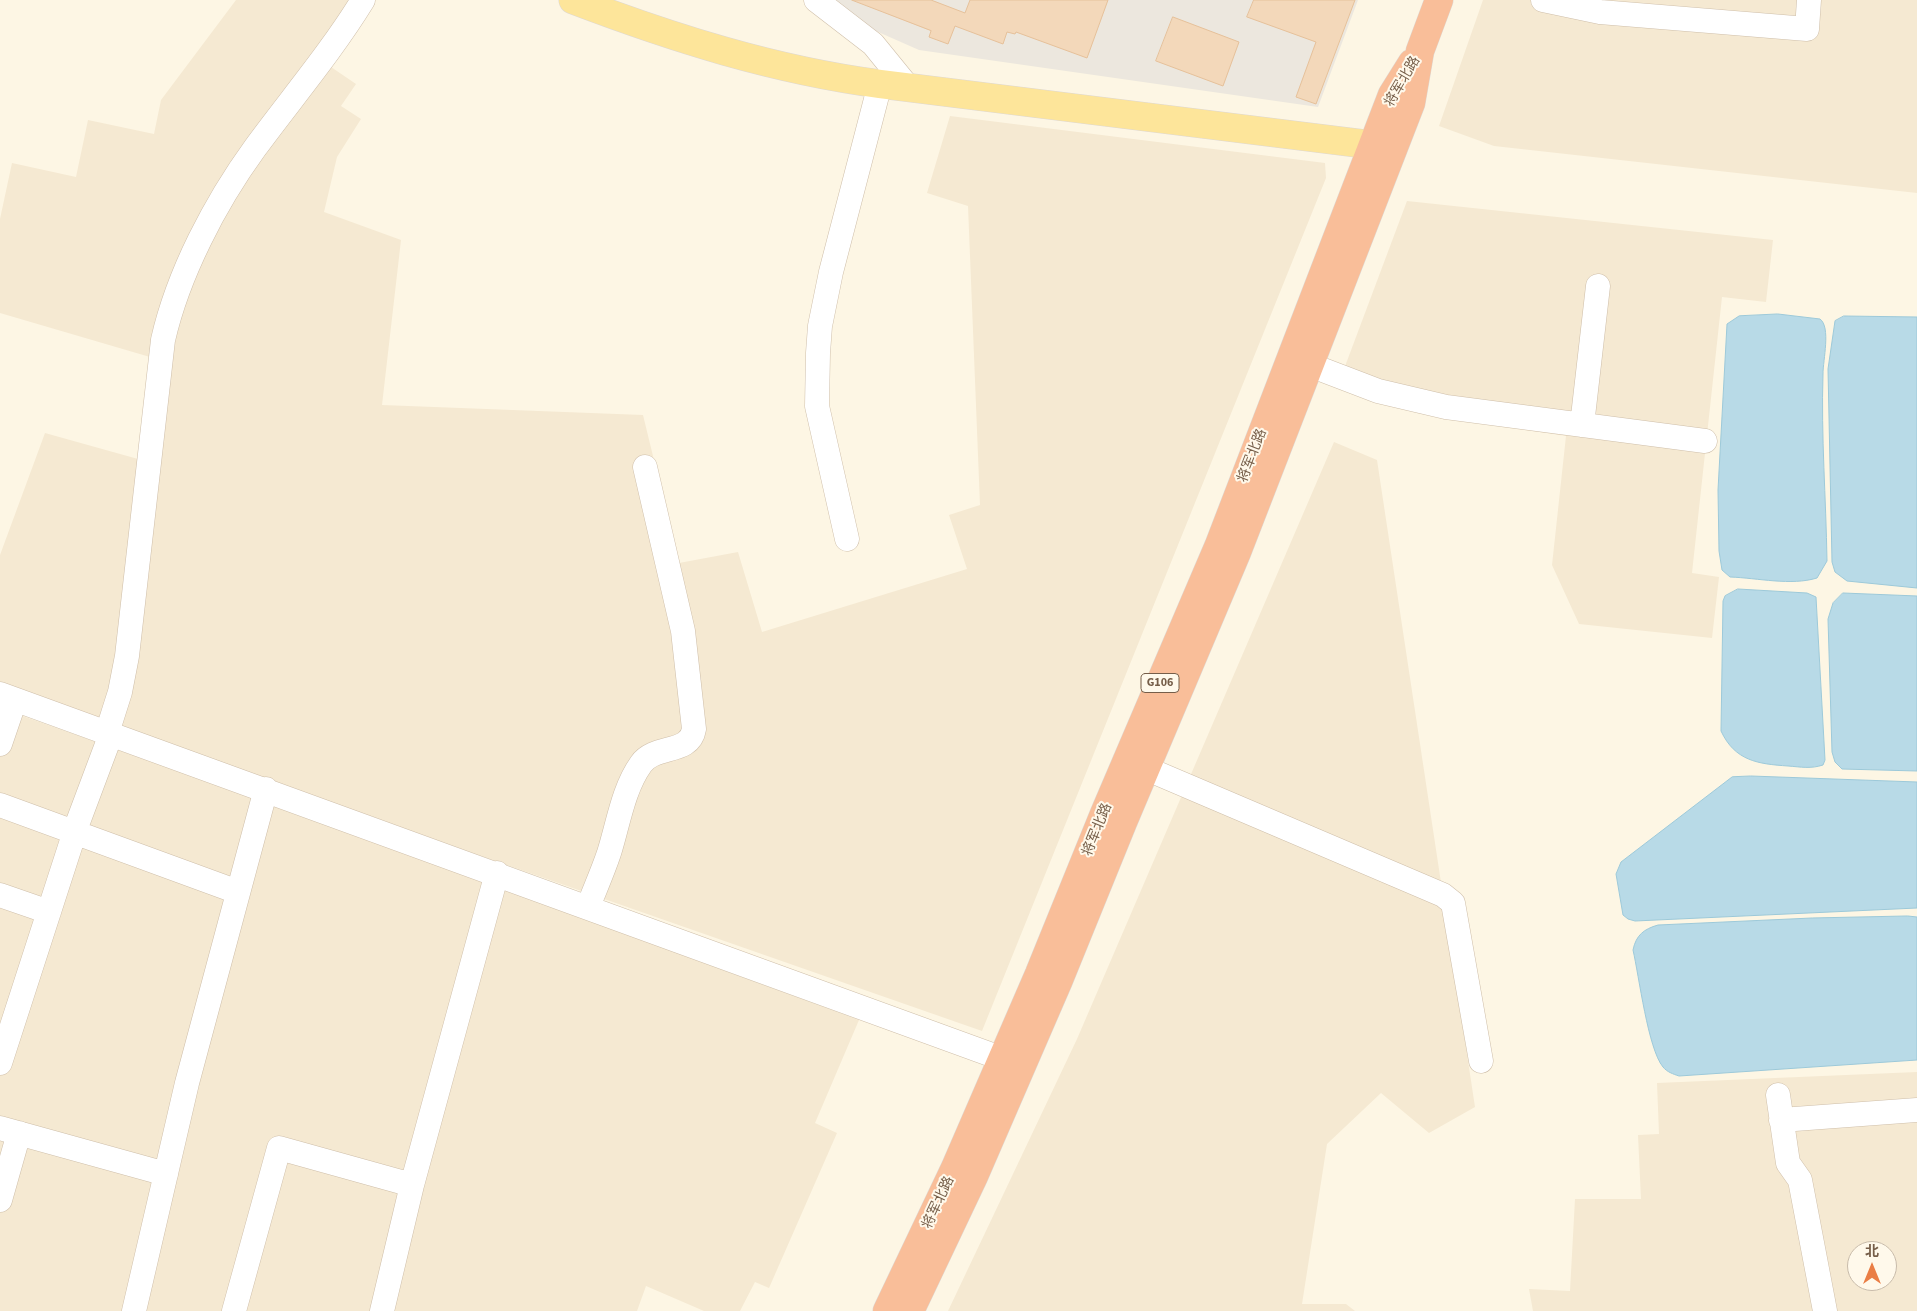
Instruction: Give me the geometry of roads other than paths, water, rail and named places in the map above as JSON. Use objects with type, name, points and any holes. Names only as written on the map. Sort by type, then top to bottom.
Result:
[{"type":"highway","name":"G106","points":[[1420,51],[1439,0]]},
{"type":"highway","name":"将军北路","points":[[887,1311],[955,1168],[1003,1059],[1218,545],[1392,95],[1420,51]]},
{"type":"highway","name":"将军北路","points":[[910,1311],[982,1159],[1058,982],[1145,768],[1237,552],[1411,103],[1420,51]]},
{"type":"main road","points":[[573,0],[661,32],[813,74],[1373,145]]},
{"type":"street","points":[[0,1063],[74,833],[109,733],[120,692],[127,656],[163,340],[175,295],[183,274],[216,211],[254,151],[346,27],[362,0]]},
{"type":"street","points":[[816,0],[873,44],[908,87]]},
{"type":"street","points":[[1543,0],[1600,12],[1808,29],[1809,0]]},
{"type":"street","points":[[847,539],[817,406],[818,353],[820,326],[831,272],[880,84]]},
{"type":"street","points":[[1582,425],[1598,286]]},
{"type":"street","points":[[1310,365],[1378,391],[1422,403],[1705,441]]},
{"type":"street","points":[[588,907],[634,777],[641,764],[654,753],[688,744],[693,737],[694,729],[683,631],[645,467]]},
{"type":"street","points":[[0,744],[8,697],[497,873],[1003,1059]]},
{"type":"street","points":[[1145,768],[1443,895],[1453,903],[1481,1062]]},
{"type":"street","points":[[134,1311],[187,1083],[266,789]]},
{"type":"street","points":[[0,805],[238,892]]},
{"type":"street","points":[[382,1311],[412,1185],[497,873]]},
{"type":"street","points":[[0,895],[49,912]]},
{"type":"street","points":[[1778,1095],[1788,1163],[1800,1180],[1825,1311]]},
{"type":"street","points":[[1781,1120],[1917,1110]]},
{"type":"street","points":[[0,1200],[9,1130],[166,1174]]},
{"type":"street","points":[[234,1311],[279,1148],[412,1185]]},
{"type":"water","points":[[1778,314],[1820,319],[1826,336],[1823,374],[1823,421],[1827,561],[1817,578],[1796,581],[1730,577],[1722,570],[1719,551],[1718,490],[1727,324],[1739,316]]},
{"type":"water","points":[[1844,316],[1917,317],[1917,588],[1847,581],[1835,572],[1832,562],[1828,369],[1835,321]]},
{"type":"water","points":[[1738,589],[1807,593],[1816,597],[1825,760],[1823,765],[1806,767],[1777,765],[1748,759],[1733,749],[1721,731],[1723,601],[1725,596]]},
{"type":"water","points":[[1843,593],[1917,596],[1917,771],[1842,769],[1835,762],[1832,752],[1828,619],[1833,603]]},
{"type":"water","points":[[1751,776],[1917,782],[1917,908],[1635,921],[1623,915],[1616,874],[1621,862],[1732,777]]},
{"type":"water","points":[[1917,917],[1917,1060],[1679,1076],[1668,1072],[1663,1067],[1648,1029],[1633,950],[1636,940],[1649,928],[1658,925]]}]
